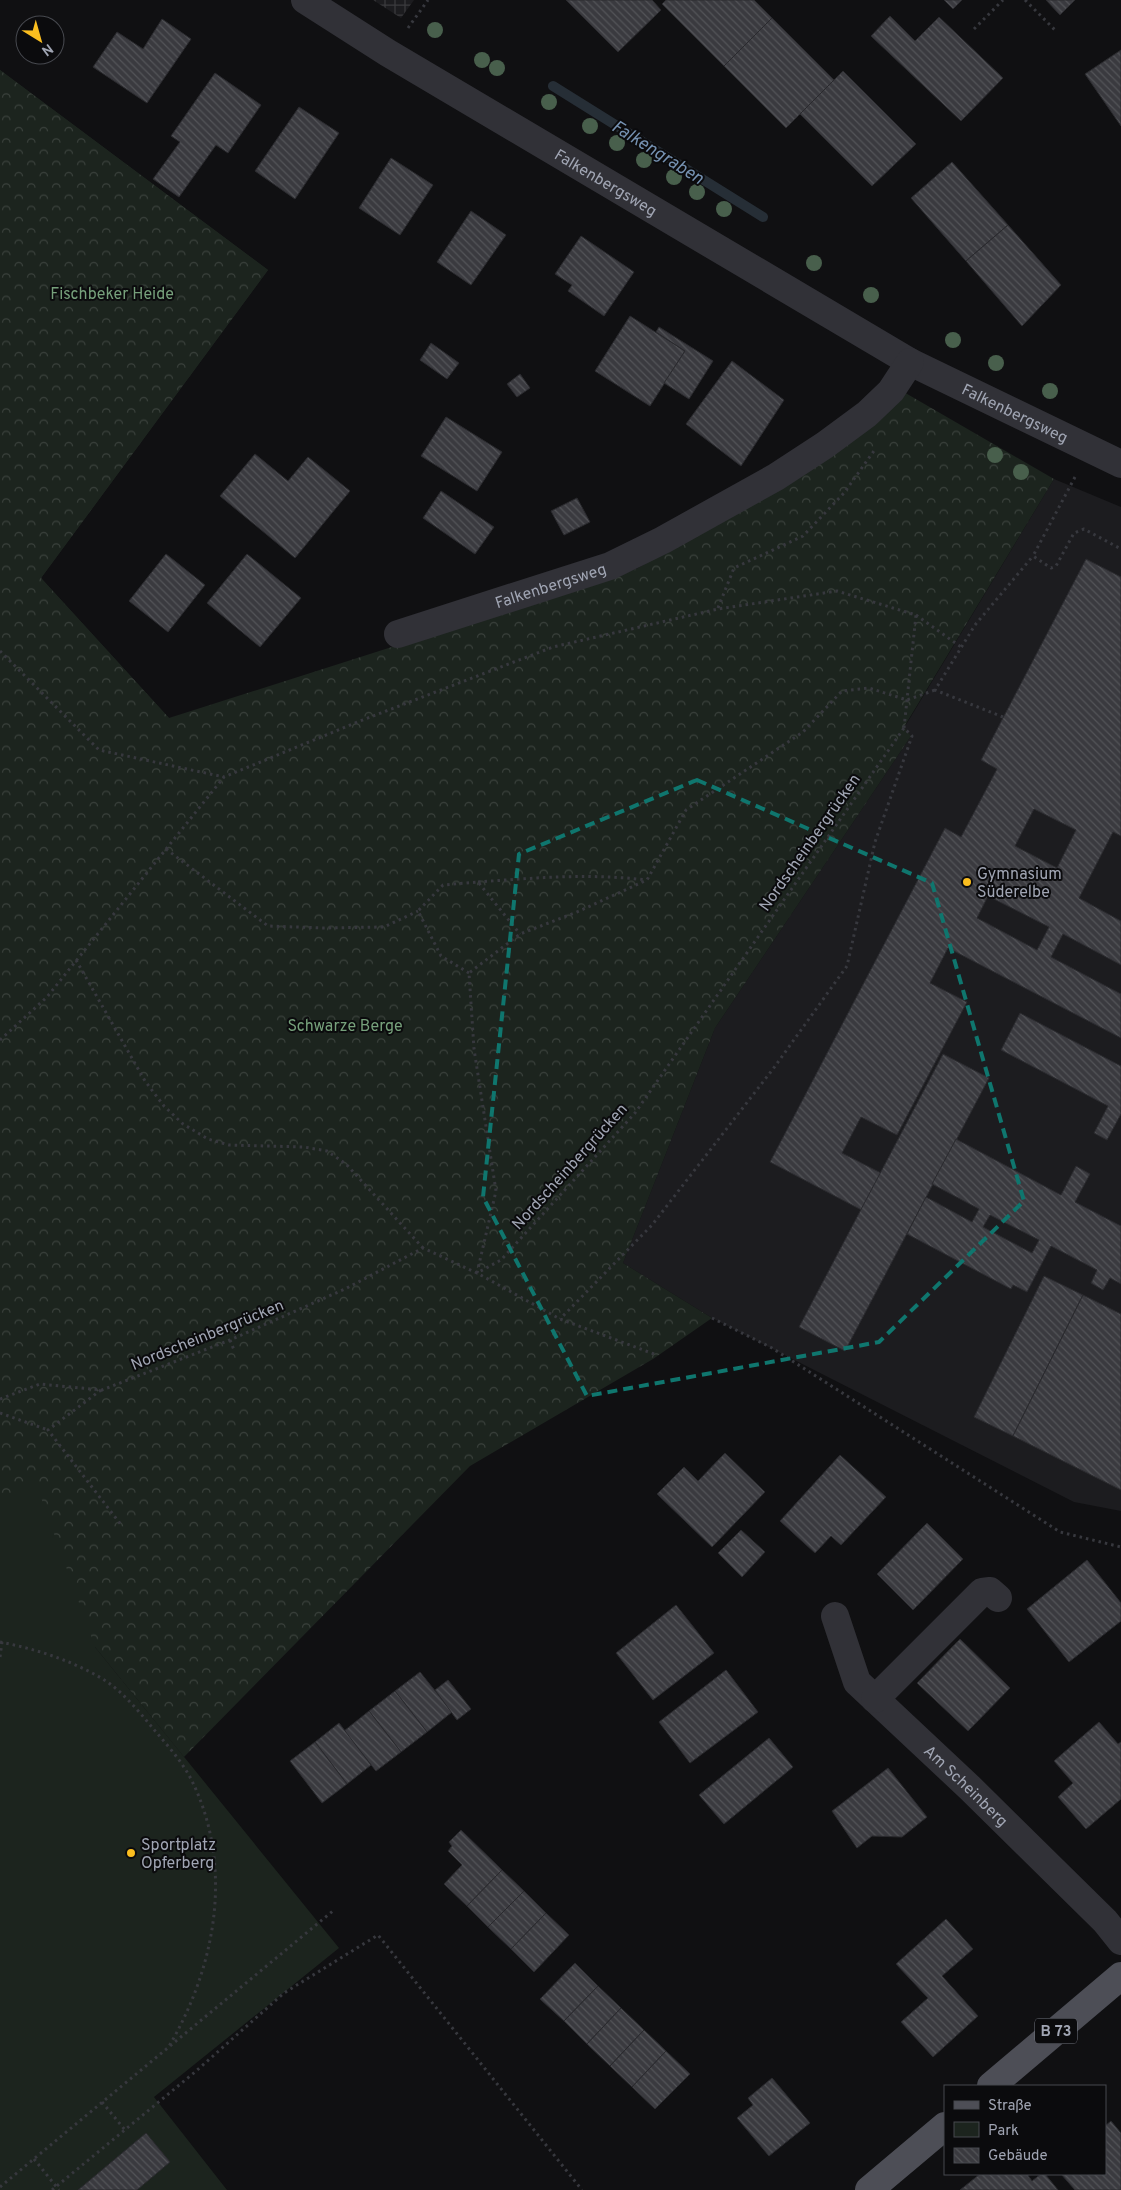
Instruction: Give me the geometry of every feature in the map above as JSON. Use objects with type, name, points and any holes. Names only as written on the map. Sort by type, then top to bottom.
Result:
[{"type":"main road","name":"B 73","points":[[993,2085],[1121,1976]]},
{"type":"main road","points":[[869,2190],[944,2127]]},
{"type":"street","name":"Falkenbergsweg","points":[[305,0],[388,53],[910,362],[1121,464]]},
{"type":"street","name":"Falkenbergsweg","points":[[398,634],[610,566],[663,540],[776,477],[825,445],[866,414],[890,391],[910,362]]},
{"type":"street","points":[[875,1699],[982,1592],[990,1591],[998,1598]]},
{"type":"street","name":"Am Scheinberg","points":[[835,1616],[857,1682],[970,1788],[1105,1921],[1121,1941]]},
{"type":"path","points":[[974,29],[1003,0]]},
{"type":"path","points":[[1025,0],[1055,30]]},
{"type":"path","points":[[718,609],[734,568],[803,536],[844,493],[887,432],[866,414]]},
{"type":"path","points":[[470,973],[520,934],[577,912],[646,880],[686,810],[803,732],[842,691],[869,688],[907,700],[935,690],[975,625],[1033,556],[1070,488],[1087,449]]},
{"type":"path","points":[[1033,556],[1051,568],[1056,566],[1074,533],[1084,529],[1121,549]]},
{"type":"path","points":[[0,1040],[47,997],[224,777],[360,721],[553,647],[718,609],[837,591],[916,615],[962,647]]},
{"type":"path","points":[[560,1319],[652,1225],[773,1070],[847,966],[875,842],[912,736],[904,728],[916,615]]},
{"type":"path","points":[[0,651],[99,750],[224,777]]},
{"type":"path","points":[[935,690],[1003,718]]},
{"type":"path","name":"Nordscheinbergrücken","points":[[477,1273],[501,1260],[635,1113],[904,728]]},
{"type":"path","points":[[166,849],[268,926],[323,928],[384,927],[418,911],[443,885],[556,876],[614,876],[646,880]]},
{"type":"path","points":[[478,882],[520,934]]},
{"type":"path","points":[[418,911],[441,956],[470,973]]},
{"type":"path","points":[[76,960],[145,1081],[164,1106],[183,1124],[208,1139],[229,1145],[304,1147],[327,1151],[346,1164],[424,1248],[477,1273],[560,1319],[654,1354]]},
{"type":"path","points":[[470,973],[474,1050],[496,1191],[477,1273]]},
{"type":"path","name":"Nordscheinbergrücken","points":[[48,1430],[102,1390],[230,1340],[345,1289],[424,1248]]},
{"type":"path","points":[[712,1318],[772,1348],[1060,1532],[1121,1547]]},
{"type":"path","points":[[230,1340],[234,1350]]},
{"type":"path","name":"Nordscheinbergrücken","points":[[0,1399],[40,1384],[102,1390]]},
{"type":"path","points":[[0,1413],[48,1430],[122,1526]]},
{"type":"path","points":[[0,1657],[1,1642],[34,1650],[63,1660],[107,1682],[144,1717],[180,1761],[191,1780],[202,1806],[214,1856],[216,1905],[204,1963],[185,2018],[168,2048]]},
{"type":"path","points":[[0,2187],[334,1910]]},
{"type":"path","points":[[52,2190],[58,2188],[195,2072],[284,1993],[378,1935],[582,2190]]},
{"type":"path","points":[[102,2102],[125,2130]]},
{"type":"path","points":[[34,2159],[58,2188]]},
{"type":"highlighted area","points":[[697,780],[932,883],[1024,1201],[879,1342],[587,1396],[483,1197],[519,854]]},
{"type":"shaded area","points":[[373,0],[414,0],[401,18]]},
{"type":"shaded area","name":"Gymnasium Süderelbe","points":[[1054,479],[1121,507],[1121,1511],[1074,1502],[712,1318],[623,1263],[715,1028],[911,736],[904,728]]},
{"type":"green space","name":"Fischbeker Heide","points":[[0,70],[268,270],[41,578],[169,718],[95,1647],[339,1948],[154,2097],[227,2190],[0,2190]]},
{"type":"green space","name":"Schwarze Berge","points":[[0,70],[268,270],[41,578],[169,718],[636,569],[780,487],[902,391],[1054,479],[904,727],[911,736],[715,1028],[623,1263],[712,1318],[653,1359],[470,1466],[184,1757],[95,1647],[35,1481],[0,1510]]},
{"type":"building","points":[[566,0],[652,0],[661,10],[618,52]]},
{"type":"building","points":[[666,0],[754,0],[772,18],[724,66],[662,4]]},
{"type":"building","points":[[944,0],[962,0],[953,9]]},
{"type":"building","points":[[1046,0],[1075,0],[1060,15]]},
{"type":"building","points":[[890,16],[915,41],[939,17],[1003,78],[961,121],[871,36]]},
{"type":"building","points":[[772,18],[834,80],[786,128],[724,66]]},
{"type":"building","points":[[162,19],[191,39],[147,103],[93,67],[117,32],[143,49]]},
{"type":"building","points":[[1121,50],[1121,126],[1085,74]]},
{"type":"building","points":[[843,71],[916,144],[872,186],[800,114]]},
{"type":"building","points":[[215,73],[261,105],[228,153],[216,145],[179,197],[153,179],[180,142],[171,136]]},
{"type":"building","points":[[299,107],[339,133],[295,199],[255,171]]},
{"type":"building","points":[[391,158],[433,185],[400,235],[359,208]]},
{"type":"building","points":[[952,162],[1008,225],[966,261],[911,198]]},
{"type":"building","points":[[471,211],[506,235],[471,285],[437,262]]},
{"type":"building","points":[[1008,225],[1061,285],[1022,326],[966,261]]},
{"type":"building","points":[[581,236],[634,272],[604,316],[568,291],[572,285],[555,274]]},
{"type":"building","points":[[630,316],[685,351],[650,406],[595,371]]},
{"type":"building","points":[[659,327],[713,361],[689,399],[664,383],[685,351],[656,332]]},
{"type":"building","points":[[431,343],[459,363],[447,379],[420,360]]},
{"type":"building","points":[[732,361],[784,400],[741,466],[686,424]]},
{"type":"building","points":[[520,374],[530,388],[517,397],[507,384]]},
{"type":"building","points":[[446,417],[502,452],[477,491],[421,456]]},
{"type":"building","points":[[255,454],[288,481],[308,457],[350,491],[295,558],[220,496]]},
{"type":"building","points":[[441,491],[494,527],[475,554],[423,518]]},
{"type":"building","points":[[577,498],[590,522],[564,535],[551,511]]},
{"type":"building","points":[[166,554],[205,585],[168,632],[129,601]]},
{"type":"building","points":[[247,554],[301,598],[260,647],[207,603]]},
{"type":"building","points":[[1086,559],[1121,577],[1121,836],[1113,832],[1079,898],[1121,921],[1121,965],[1063,934],[1051,957],[1121,994],[1121,1038],[948,948],[930,983],[967,1002],[897,1135],[861,1117],[842,1153],[912,1189],[892,1226],[770,1162],[945,828],[961,837],[997,769],[981,760]],"holes":[[[1034,809],[1076,830],[1057,868],[1015,846]],[[988,896],[1049,927],[1037,950],[977,918]]]},
{"type":"building","points":[[1020,1013],[1121,1066],[1121,1114],[1107,1140],[1094,1133],[1108,1106],[1001,1050]]},
{"type":"building","points":[[943,1054],[989,1078],[845,1351],[799,1327]]},
{"type":"building","points":[[956,1139],[1061,1195],[1076,1166],[1090,1174],[1075,1202],[1121,1226],[1121,1284],[1110,1278],[1103,1290],[1091,1283],[1097,1270],[1051,1246],[1027,1292],[1013,1285],[1011,1289],[907,1234],[926,1197],[972,1222],[979,1209],[932,1184]],"holes":[[[990,1215],[1039,1240],[1032,1253],[983,1227]]]},
{"type":"building","points":[[1044,1276],[1083,1295],[1013,1436],[974,1417]]},
{"type":"building","points":[[1083,1295],[1121,1314],[1121,1490],[1013,1436]]},
{"type":"building","points":[[725,1453],[765,1492],[712,1547],[657,1494],[684,1467],[698,1481]]},
{"type":"building","points":[[840,1455],[886,1497],[841,1545],[831,1536],[815,1553],[780,1521]]},
{"type":"building","points":[[927,1523],[963,1559],[913,1610],[877,1574]]},
{"type":"building","points":[[741,1530],[765,1552],[742,1577],[718,1553]]},
{"type":"building","points":[[1087,1560],[1121,1603],[1121,1621],[1069,1662],[1027,1609]]},
{"type":"building","points":[[676,1605],[714,1653],[653,1700],[616,1653]]},
{"type":"building","points":[[960,1639],[1010,1688],[968,1731],[917,1683]]},
{"type":"building","points":[[726,1670],[758,1712],[690,1763],[659,1722]]},
{"type":"building","points":[[420,1672],[452,1712],[427,1732],[395,1691]]},
{"type":"building","points":[[448,1680],[471,1709],[457,1720],[435,1690]]},
{"type":"building","points":[[395,1691],[427,1732],[401,1752],[369,1711]]},
{"type":"building","points":[[369,1711],[401,1752],[376,1771],[344,1731]]},
{"type":"building","points":[[1099,1722],[1118,1744],[1121,1742],[1121,1799],[1086,1829],[1058,1797],[1073,1783],[1054,1761]]},
{"type":"building","points":[[339,1723],[371,1765],[347,1784],[315,1742]]},
{"type":"building","points":[[769,1738],[793,1767],[724,1824],[699,1795]]},
{"type":"building","points":[[315,1742],[347,1784],[322,1803],[290,1761]]},
{"type":"building","points":[[888,1768],[927,1817],[902,1837],[872,1836],[857,1848],[832,1811]]},
{"type":"building","points":[[461,1830],[502,1870],[467,1906],[444,1884],[462,1865],[448,1851],[452,1846],[449,1842]]},
{"type":"building","points":[[502,1870],[524,1891],[488,1927],[467,1906]]},
{"type":"building","points":[[524,1891],[546,1913],[511,1949],[488,1927]]},
{"type":"building","points":[[546,1913],[569,1935],[534,1972],[511,1949]]},
{"type":"building","points":[[946,1919],[973,1949],[942,1976],[978,2016],[933,2057],[901,2022],[928,1998],[896,1964]]},
{"type":"building","points":[[575,1963],[598,1986],[564,2021],[540,1999]]},
{"type":"building","points":[[598,1986],[621,2008],[587,2044],[564,2021]]},
{"type":"building","points":[[621,2008],[644,2030],[610,2066],[587,2044]]},
{"type":"building","points":[[644,2030],[666,2051],[632,2087],[610,2066]]},
{"type":"building","points":[[666,2051],[690,2074],[655,2109],[632,2087]]},
{"type":"building","points":[[772,2078],[810,2123],[769,2156],[737,2118],[753,2105],[748,2098]]},
{"type":"building","points":[[1111,2121],[1121,2133],[1121,2190],[1075,2190],[1062,2175],[1106,2175],[1106,2125]]},
{"type":"building","points":[[146,2133],[170,2162],[137,2190],[78,2190]]},
{"type":"building","points":[[979,2175],[1028,2175],[1032,2181],[1040,2175],[1046,2175],[1058,2190],[960,2190]]},
{"type":"waterway","name":"Falkengraben","points":[[553,86],[763,217]]},
{"type":"place","name":"Gymnasium Süderelbe","points":[[967,882]]},
{"type":"place","name":"Sportplatz Opferberg","points":[[131,1853]]}]
